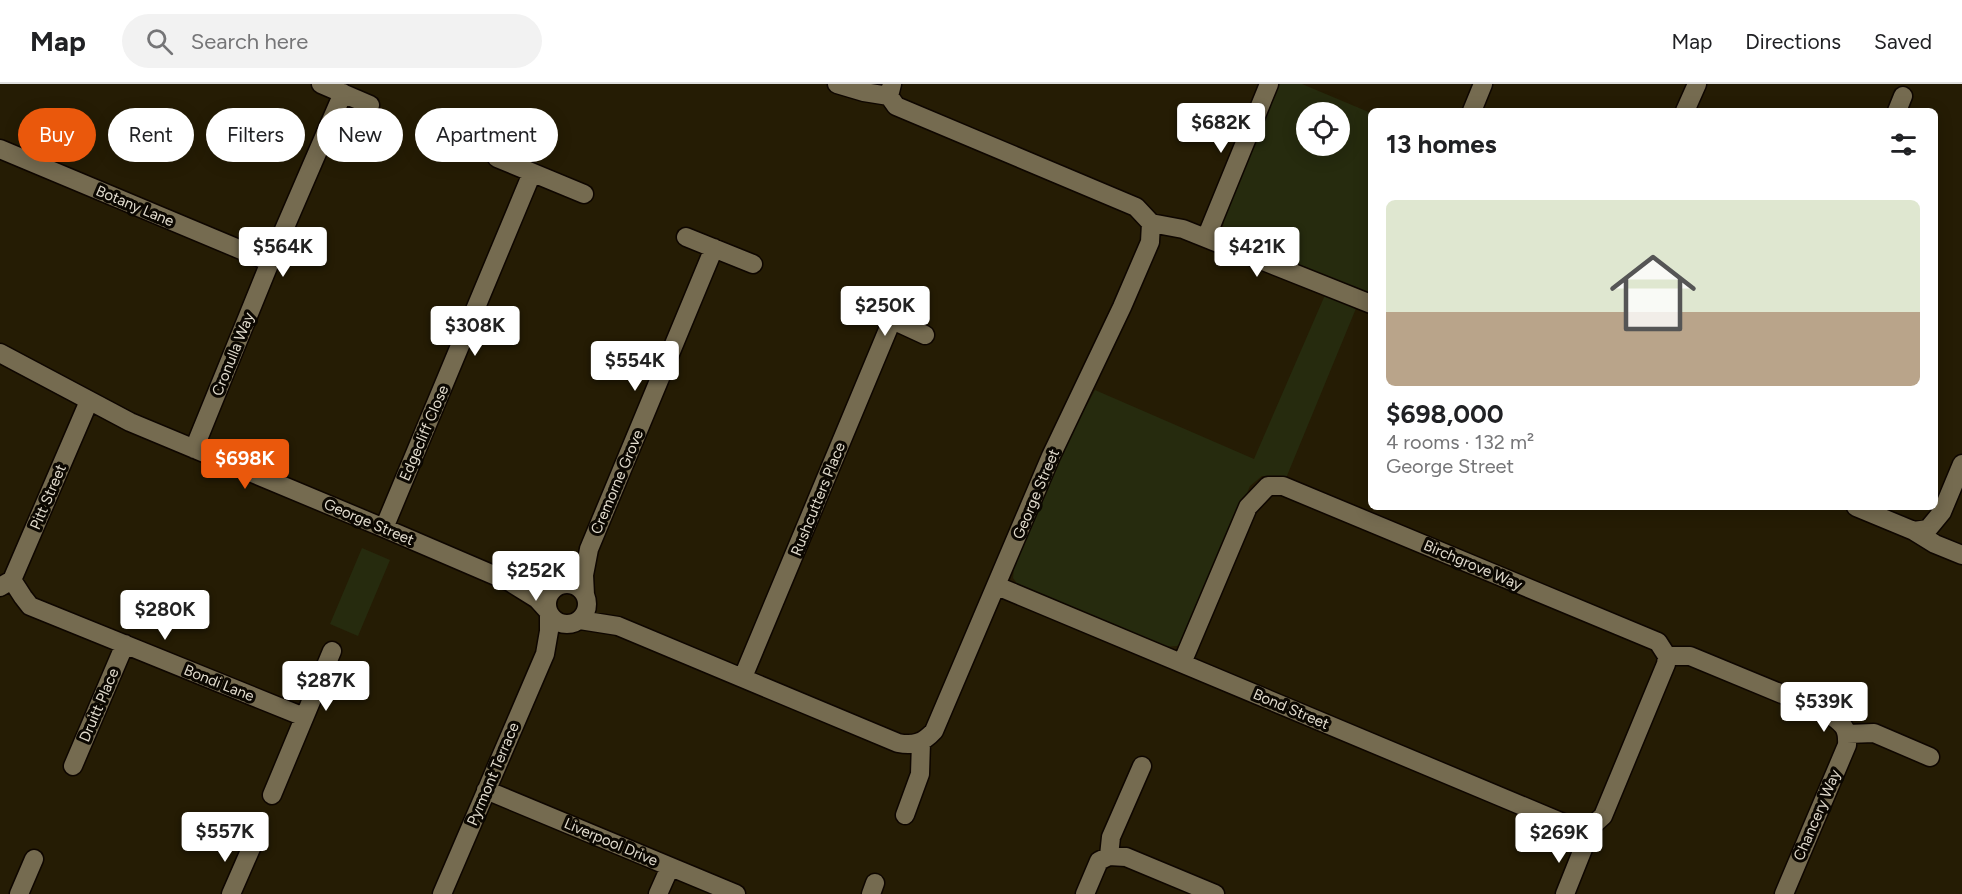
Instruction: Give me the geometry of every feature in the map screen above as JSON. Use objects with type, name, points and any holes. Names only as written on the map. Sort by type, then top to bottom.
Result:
[{"type":"street","points":[[321,84],[370,105]]},
{"type":"street","points":[[837,84],[864,92],[891,90],[896,106],[1136,207],[1151,223],[1183,229],[1368,303]]},
{"type":"street","points":[[1206,238],[1269,84]]},
{"type":"street","points":[[1473,108],[1483,84]]},
{"type":"street","points":[[1686,108],[1697,84]]},
{"type":"street","name":"Cronulla Way","points":[[194,449],[270,262],[343,93]]},
{"type":"street","name":"Botany Lane","points":[[0,149],[270,262]]},
{"type":"street","points":[[506,162],[584,194]]},
{"type":"street","name":"Edgecliff Close","points":[[384,528],[532,173]]},
{"type":"street","name":"George Street","points":[[921,742],[934,731],[942,717],[1051,456],[1122,307],[1150,242],[1151,223]]},
{"type":"street","points":[[686,237],[753,264]]},
{"type":"street","name":"Cremorne Grove","points":[[586,597],[584,575],[589,549],[714,248]]},
{"type":"street","points":[[860,305],[925,335]]},
{"type":"street","name":"Rushcutters Place","points":[[743,677],[892,320]]},
{"type":"street","name":"George Street","points":[[0,353],[130,422],[510,582],[537,599],[548,612]]},
{"type":"street","name":"Pitt Street","points":[[6,583],[89,401]]},
{"type":"street","points":[[1914,531],[1928,529],[1942,512],[1962,464]]},
{"type":"street","name":"Birchgrove Way","points":[[1182,663],[1248,507],[1268,486],[1283,486],[1658,642],[1667,656]]},
{"type":"street","points":[[1863,510],[1914,531],[1935,544],[1962,555]]},
{"type":"street","name":"Cremorne Grove","points":[[564,584],[589,549]]},
{"type":"street","name":"George Street","points":[[510,582],[564,584]]},
{"type":"street","name":"Bondi Lane","points":[[6,583],[30,606],[304,717]]},
{"type":"street","points":[[618,626],[577,586],[564,584],[551,591],[548,597],[548,612],[560,623],[577,621],[618,626],[898,743],[915,745],[921,742],[920,774],[905,815]]},
{"type":"street","name":"Bond Street","points":[[997,586],[1568,825],[1581,836]]},
{"type":"street","points":[[577,621],[586,610],[586,597]]},
{"type":"street","name":"Pyrmont Terrace","points":[[442,894],[545,654],[549,631],[548,612]]},
{"type":"street","name":"Pyrmont Terrace","points":[[545,654],[577,621]]},
{"type":"street","name":"Druitt Place","points":[[73,766],[125,644]]},
{"type":"street","points":[[272,795],[332,651]]},
{"type":"street","points":[[1565,894],[1583,849],[1581,836],[1603,816],[1666,664],[1667,656],[1690,656],[1828,713],[1843,725],[1848,734],[1874,733],[1930,757]]},
{"type":"street","name":"Chancery Way","points":[[1784,894],[1847,745],[1848,734]]},
{"type":"street","points":[[1109,856],[1111,837],[1142,766]]},
{"type":"street","name":"Liverpool Drive","points":[[486,790],[736,894]]},
{"type":"street","points":[[231,894],[252,846]]},
{"type":"street","points":[[1086,894],[1099,861],[1109,856],[1126,857],[1215,894]]},
{"type":"street","points":[[20,894],[34,859]]},
{"type":"street","points":[[658,894],[670,867]]},
{"type":"green space","points":[[1279,84],[1302,84],[1345,102],[1296,102],[1296,156],[1350,156],[1350,104],[1368,112],[1368,295],[1229,237],[1223,226],[1225,215]]},
{"type":"green space","points":[[1325,295],[1357,306],[1284,483],[1262,476],[1250,486],[1186,638],[1177,646],[1164,647],[1022,590],[1013,578],[1014,566],[1057,461],[1095,390],[1254,459]]},
{"type":"green space","points":[[362,548],[390,560],[358,636],[330,624]]}]
